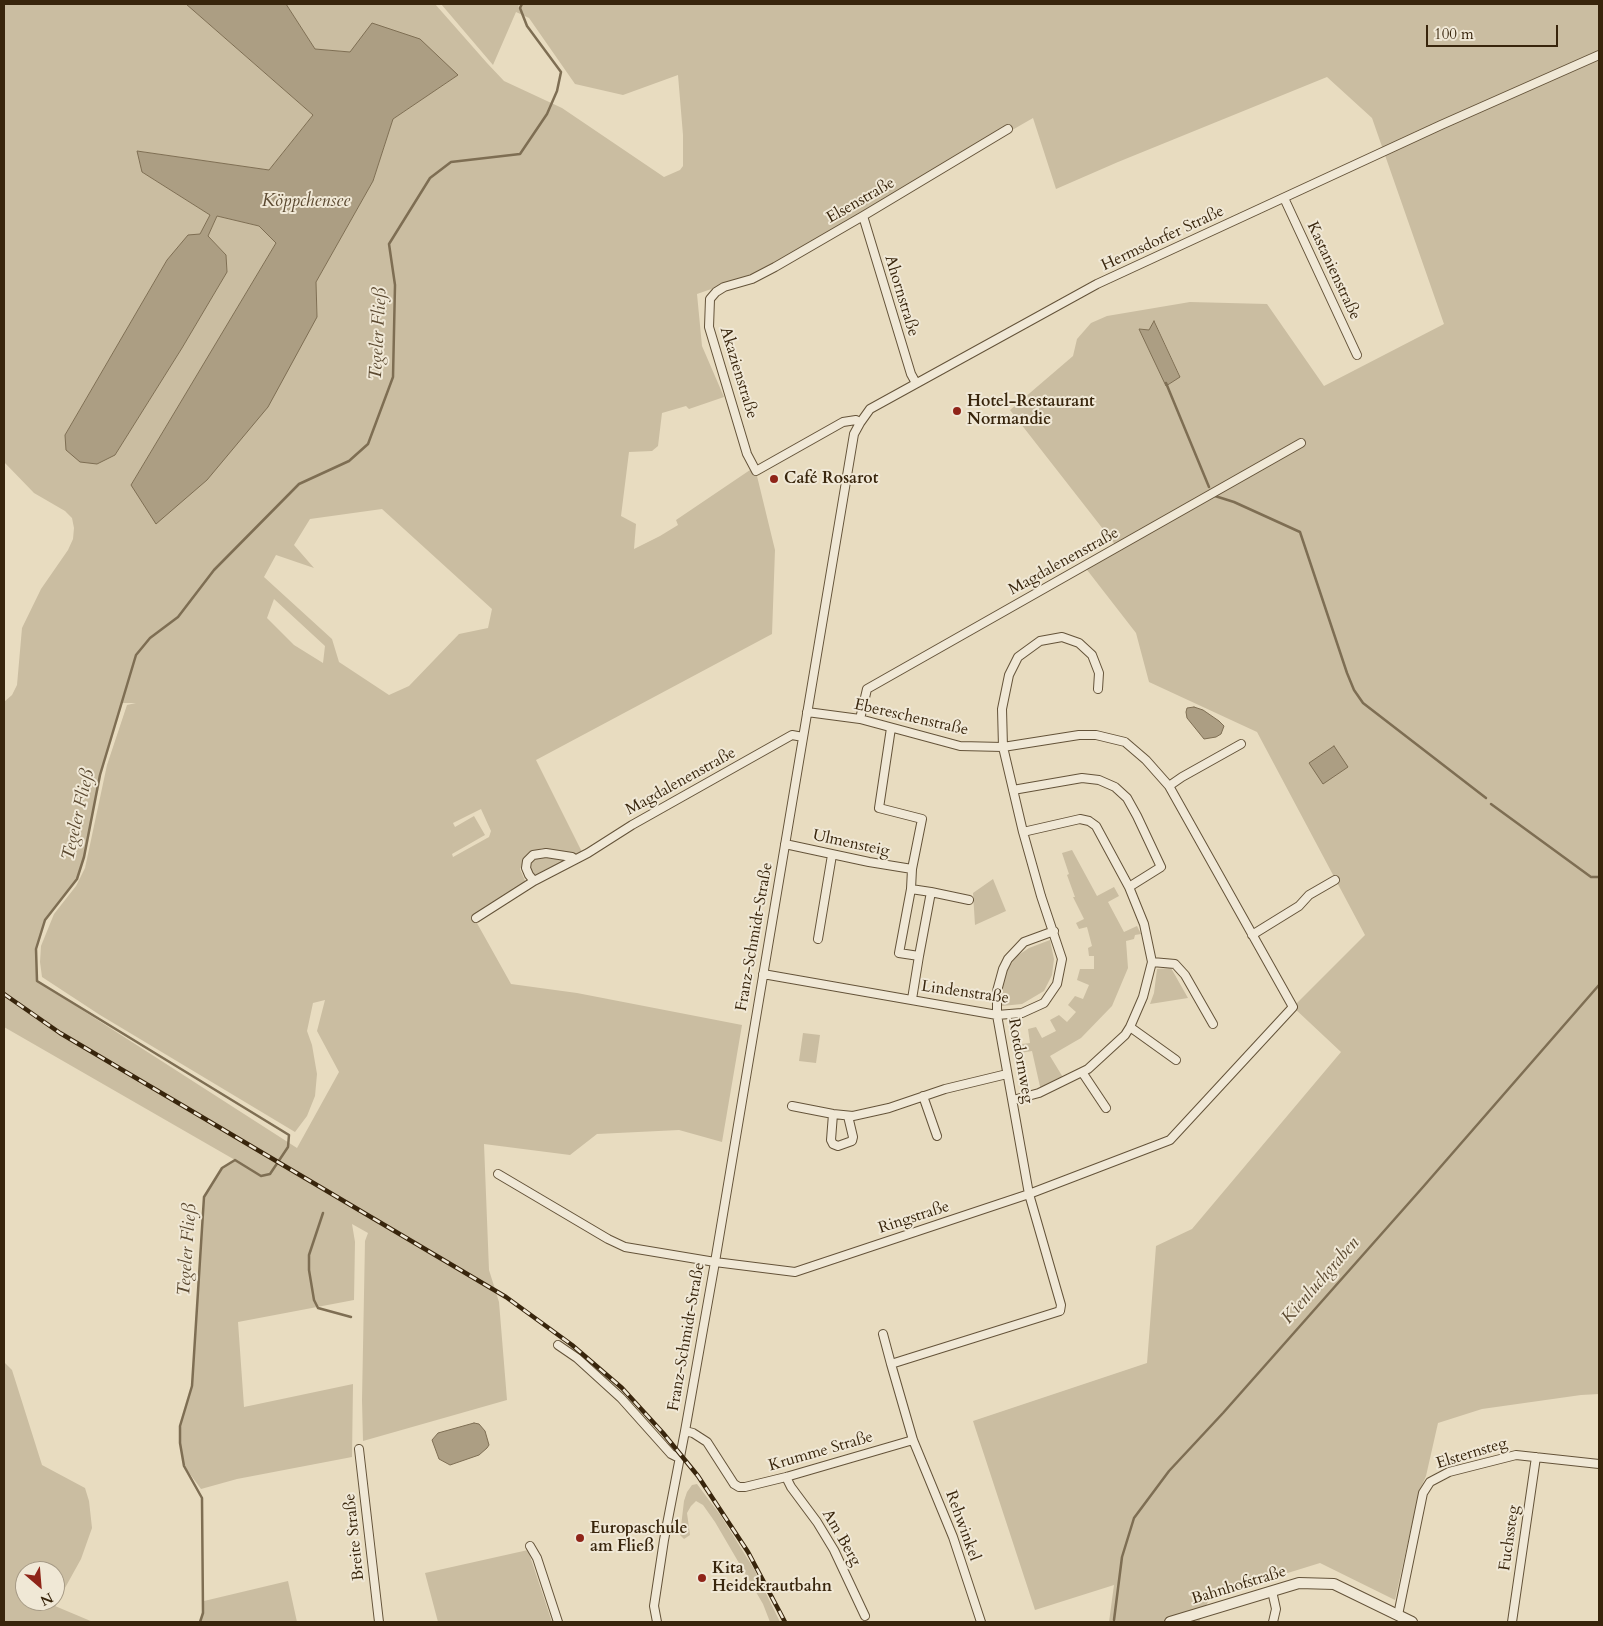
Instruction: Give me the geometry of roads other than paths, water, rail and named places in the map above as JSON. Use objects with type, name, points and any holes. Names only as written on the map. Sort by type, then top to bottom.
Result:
[{"type":"street","name":"Hermsdorfer Straße","points":[[860,423],[870,409],[1097,284],[1441,125],[1599,55]]},
{"type":"street","name":"Elsenstraße","points":[[724,288],[752,279],[863,216],[1008,129]]},
{"type":"street","name":"Kastanienstraße","points":[[1284,198],[1357,355]]},
{"type":"street","name":"Ahornstraße","points":[[863,216],[910,374],[916,383]]},
{"type":"street","name":"Akazienstraße","points":[[724,288],[716,292],[710,299],[709,326],[747,454],[756,471],[844,422],[856,420],[860,423]]},
{"type":"street","name":"Franz-Schmidt-Straße","points":[[657,1622],[654,1606],[664,1540],[715,1262],[854,434],[860,423]]},
{"type":"street","name":"Magdalenenstraße","points":[[860,719],[867,689],[1301,443]]},
{"type":"street","name":"Lindenstraße","points":[[763,974],[997,1015],[1022,1013],[1044,1002],[1057,984],[1062,959],[1041,896],[1023,832],[1003,747],[1002,709],[1009,675],[1018,657],[1040,641],[1062,637],[1079,643],[1092,655],[1099,672],[1098,688]]},
{"type":"street","name":"Ebereschenstraße","points":[[807,712],[860,719],[960,746],[1003,747],[1078,735],[1096,735],[1124,742],[1146,760],[1169,786],[1293,1007]]},
{"type":"street","points":[[891,728],[879,808],[922,819],[899,953],[919,956]]},
{"type":"street","name":"Magdalenenstraße","points":[[476,918],[534,882],[588,853],[632,825],[792,735],[803,737]]},
{"type":"street","points":[[1169,786],[1241,744]]},
{"type":"street","points":[[1013,790],[1082,778],[1099,780],[1115,787],[1127,798],[1162,867],[1129,887]]},
{"type":"street","points":[[1013,1100],[1039,1093],[1082,1072],[1100,1059],[1125,1035],[1144,997],[1152,962],[1144,924],[1129,887],[1096,826],[1089,821],[1080,819],[1023,832]]},
{"type":"street","name":"Ulmensteig","points":[[785,844],[832,855],[912,869]]},
{"type":"street","points":[[534,882],[526,868],[527,861],[533,855],[546,852],[575,859]]},
{"type":"street","points":[[818,939],[832,855]]},
{"type":"street","points":[[1252,935],[1299,906],[1309,895],[1335,880]]},
{"type":"street","points":[[911,889],[969,900]]},
{"type":"street","points":[[912,999],[931,892]]},
{"type":"street","name":"Rotdornweg","points":[[1029,1194],[997,1015],[997,991],[1008,959],[1024,942],[1054,931]]},
{"type":"street","points":[[1152,962],[1175,964],[1185,975],[1213,1024]]},
{"type":"street","name":"Ringstraße","points":[[498,1174],[608,1239],[625,1246],[715,1262],[795,1272],[1029,1194],[1170,1140],[1293,1007]]},
{"type":"street","points":[[1130,1028],[1176,1060]]},
{"type":"street","points":[[1082,1072],[1106,1108]]},
{"type":"street","points":[[792,1106],[853,1116],[889,1108],[945,1089],[1007,1074]]},
{"type":"street","points":[[923,1096],[937,1136]]},
{"type":"street","points":[[834,1114],[832,1140],[833,1144],[838,1146],[852,1141],[853,1137],[848,1116]]},
{"type":"street","points":[[891,1364],[1060,1311],[1061,1305],[1029,1194]]},
{"type":"street","points":[[883,1334],[913,1440]]},
{"type":"street","name":"Franz-Schmidt-Straße","points":[[558,1345],[578,1358],[621,1398],[671,1454],[679,1458]]},
{"type":"street","name":"Krumme Straße","points":[[685,1431],[693,1433],[708,1442],[738,1488],[786,1477],[913,1440]]},
{"type":"street","name":"Rehwinkel","points":[[913,1440],[953,1537],[981,1622]]},
{"type":"street","name":"Breite Straße","points":[[359,1449],[379,1622]]},
{"type":"street","name":"Elsternsteg","points":[[1399,1618],[1423,1492],[1430,1482],[1449,1472],[1516,1455],[1599,1464]]},
{"type":"street","name":"Fuchssteg","points":[[1512,1622],[1536,1457]]},
{"type":"street","name":"Am Berg","points":[[786,1477],[834,1550],[865,1616]]},
{"type":"street","points":[[530,1546],[537,1558],[558,1622]]},
{"type":"street","name":"Bahnhofstraße","points":[[1170,1622],[1299,1583],[1334,1584],[1399,1618],[1412,1622]]},
{"type":"street","points":[[1272,1591],[1276,1609],[1276,1616],[1273,1622]]},
{"type":"water","name":"Köppchensee","points":[[186,4],[286,4],[315,49],[350,52],[372,23],[420,39],[458,75],[393,119],[373,181],[316,282],[317,317],[268,407],[207,480],[156,524],[131,485],[276,243],[259,226],[217,216],[208,236],[226,255],[227,272],[115,455],[97,464],[80,462],[66,450],[65,435],[167,260],[188,235],[200,234],[210,215],[142,172],[137,151],[269,170],[313,115]]},
{"type":"water","points":[[1154,321],[1180,377],[1166,386],[1139,329],[1149,330]]},
{"type":"water","points":[[1194,707],[1203,710],[1224,726],[1221,734],[1204,739],[1187,718],[1187,708]]},
{"type":"water","points":[[1334,746],[1348,767],[1323,784],[1309,763]]},
{"type":"water","points":[[474,1423],[479,1424],[485,1431],[489,1445],[487,1448],[479,1455],[450,1465],[439,1459],[432,1440],[438,1433]]},
{"type":"waterway","name":"Tegeler Fließ","points":[[200,1622],[203,1613],[202,1498],[184,1466],[180,1443],[180,1426],[192,1386],[204,1197],[222,1168],[235,1160],[261,1176],[270,1174],[288,1147],[289,1135],[37,981],[36,949],[45,920],[77,879],[84,857],[100,775],[136,655],[150,638],[178,617],[214,570],[299,484],[349,461],[368,444],[393,377],[395,285],[389,244],[430,178],[451,162],[520,154],[547,114],[557,91],[561,72],[527,26],[520,8],[522,4]]},
{"type":"waterway","points":[[1166,383],[1209,487]]},
{"type":"waterway","points":[[1215,496],[1234,502],[1300,532],[1347,673],[1354,690],[1363,703],[1486,798]]},
{"type":"waterway","points":[[1491,804],[1591,877],[1599,877]]},
{"type":"waterway","name":"Kienluchgraben","points":[[1114,1620],[1122,1557],[1134,1518],[1169,1471],[1223,1413],[1423,1187],[1599,985]]},
{"type":"waterway","points":[[323,1213],[309,1255],[309,1270],[314,1300],[318,1308],[351,1317]]},
{"type":"railway","points":[[4,994],[60,1033],[506,1297],[572,1345],[622,1388],[663,1433],[698,1476],[748,1552],[785,1622]]},
{"type":"place","name":"Hotel-Restaurant Normandie","points":[[957,411]]},
{"type":"place","name":"Café Rosarot","points":[[774,479]]},
{"type":"place","name":"Europaschule am Fließ","points":[[580,1538]]},
{"type":"place","name":"Kita Heidekrautbahn","points":[[702,1578]]}]
